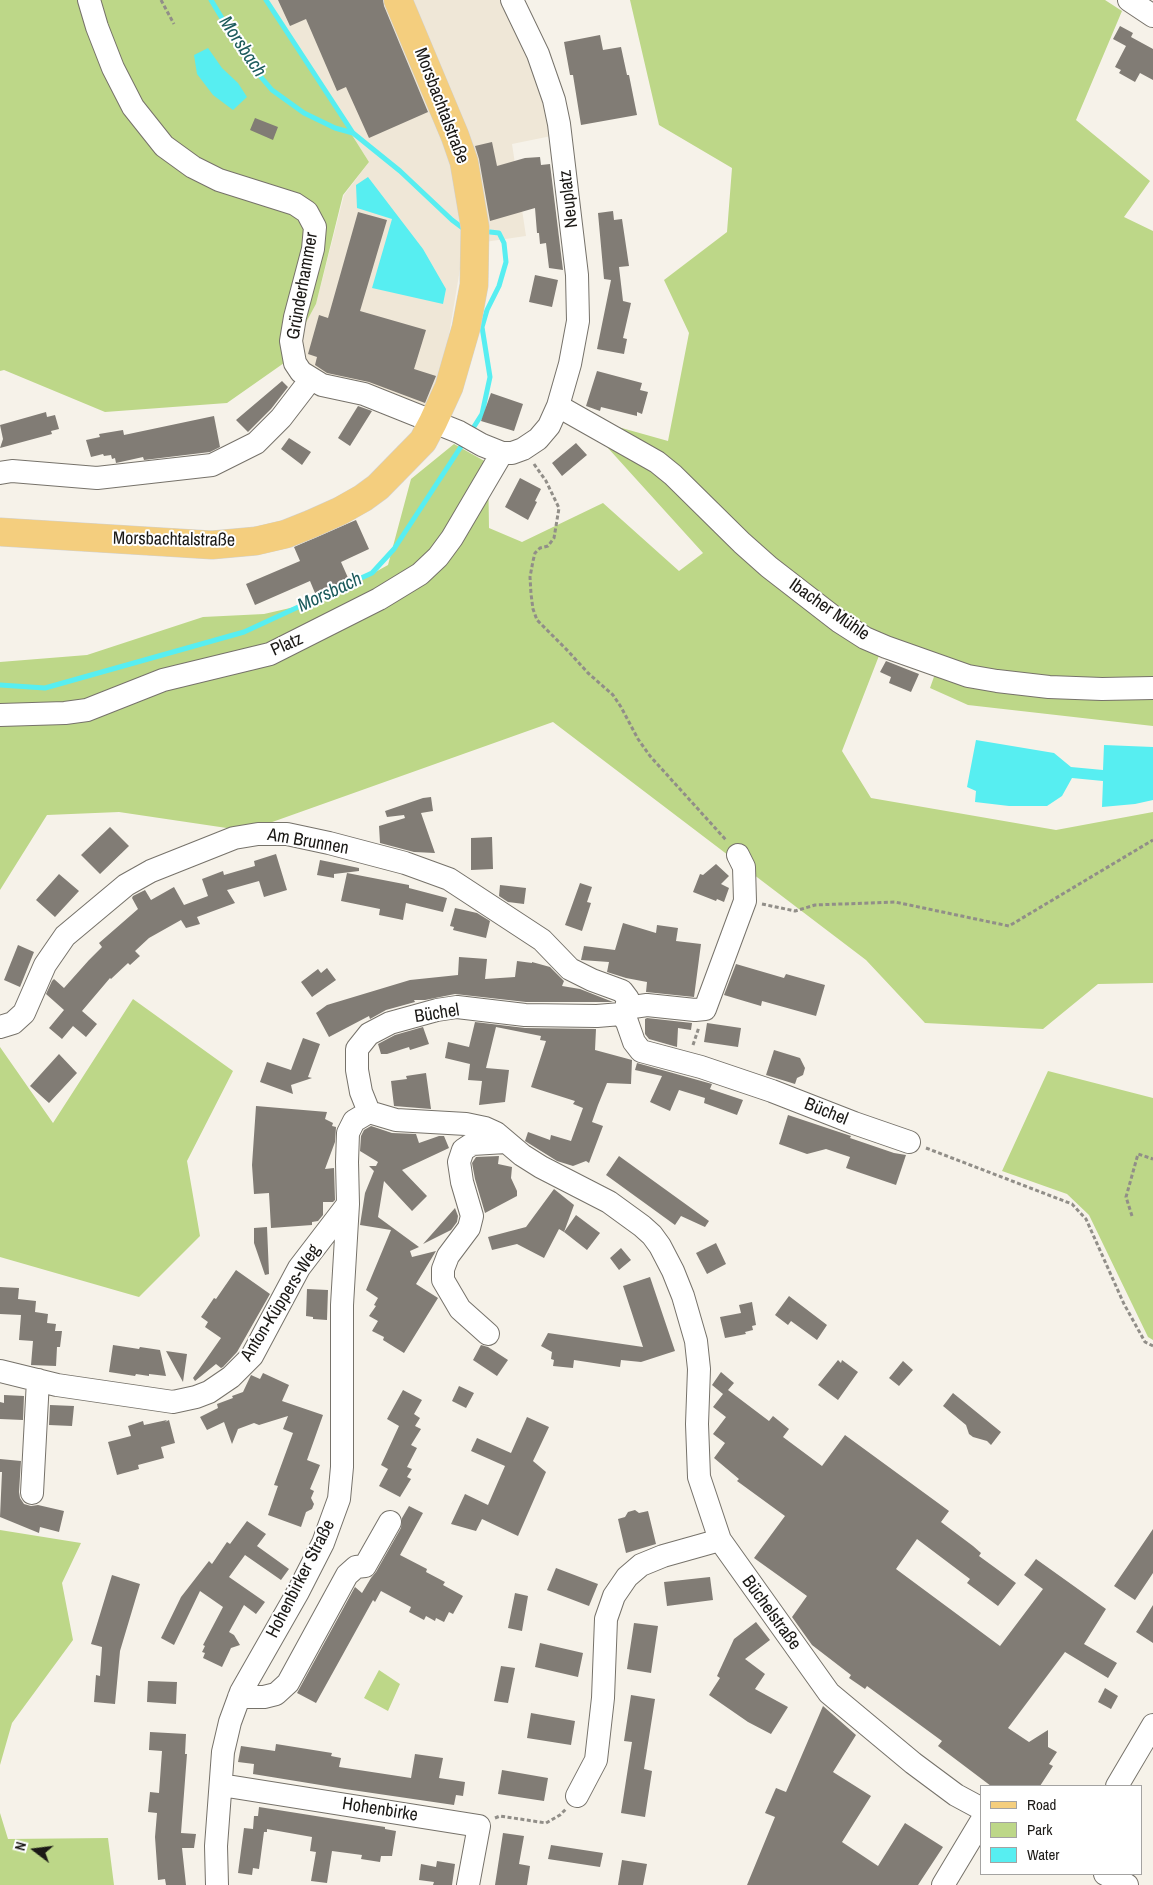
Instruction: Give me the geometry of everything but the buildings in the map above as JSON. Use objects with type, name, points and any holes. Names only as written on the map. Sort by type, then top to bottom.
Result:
[{"type":"main road","name":"Morsbachtalstraße","points":[[0,532],[212,544],[256,541],[286,534],[340,511],[378,487],[423,441],[448,387],[466,328],[474,285],[475,227],[464,162],[398,0]]},
{"type":"street","name":"Gründerhammer","points":[[89,0],[112,68],[134,107],[164,146],[193,167],[219,180],[295,204],[307,212],[315,227],[313,249],[295,317],[291,341],[295,364],[301,372],[311,380],[322,385],[364,394],[459,432],[482,445],[512,451]]},
{"type":"street","name":"Neuplatz","points":[[512,0],[538,54],[554,100],[560,124],[573,232],[577,276],[578,321],[572,357],[558,406]]},
{"type":"street","points":[[1129,0],[1153,16]]},
{"type":"street","points":[[0,473],[12,471],[96,478],[212,465],[256,443],[281,418],[311,380]]},
{"type":"street","points":[[512,451],[538,439],[549,426],[558,406]]},
{"type":"street","name":"Ibacher Mühle","points":[[558,406],[657,462],[769,567],[840,622],[865,638],[968,676],[1049,687],[1153,688]]},
{"type":"street","name":"Platz","points":[[0,715],[65,713],[87,710],[163,680],[270,654],[379,599],[420,574],[438,557],[512,451]]},
{"type":"street","name":"Am Brunnen","points":[[0,1026],[13,1023],[24,1013],[45,965],[65,936],[126,885],[151,871],[234,838],[258,834],[287,834],[405,863],[449,879],[542,940],[570,969]]},
{"type":"street","points":[[705,1009],[745,901],[744,866],[738,855]]},
{"type":"street","name":"Büchel","points":[[570,969],[592,980],[622,991],[628,999],[624,1011],[627,1022],[634,1042],[641,1051],[673,1059],[772,1091],[909,1142]]},
{"type":"street","name":"Büchel","points":[[369,1112],[361,1092],[357,1070],[357,1049],[369,1034],[390,1024],[437,1010],[457,1007],[525,1015],[597,1016],[647,1005],[695,1010],[705,1009]]},
{"type":"street","points":[[348,1204],[348,1133],[354,1121],[369,1112],[396,1120],[466,1124],[485,1128],[496,1133],[506,1142]]},
{"type":"street","points":[[488,1334],[460,1309],[443,1280],[443,1269],[448,1256],[469,1228],[472,1216],[462,1182],[459,1162],[463,1150],[472,1144],[506,1142]]},
{"type":"street","name":"Büchelstraße","points":[[506,1142],[541,1167],[609,1202],[642,1226],[660,1246],[683,1296],[696,1341],[699,1369],[699,1477],[720,1540],[829,1693],[913,1763],[956,1795],[980,1808]]},
{"type":"street","name":"Anton-Küppers-Weg","points":[[0,1371],[57,1384],[173,1402],[209,1392],[231,1377],[252,1356],[299,1268],[348,1204]]},
{"type":"street","name":"Hohenbirker Straße","points":[[217,1885],[216,1846],[223,1752],[230,1722],[239,1697],[323,1543],[339,1500],[343,1431],[342,1305],[348,1204]]},
{"type":"street","points":[[32,1493],[38,1380]]},
{"type":"street","points":[[239,1697],[276,1694],[288,1683],[347,1575],[356,1568],[365,1566],[390,1522]]},
{"type":"street","points":[[577,1796],[596,1760],[603,1698],[606,1619],[616,1590],[641,1565],[663,1556],[720,1540]]},
{"type":"street","points":[[1118,1785],[1153,1725]]},
{"type":"street","name":"Hohenbirke","points":[[221,1785],[479,1826]]},
{"type":"street","points":[[943,1885],[980,1823]]},
{"type":"street","points":[[468,1885],[479,1826]]},
{"type":"street","points":[[1107,1875],[1126,1885]]},
{"type":"path","points":[[161,0],[174,24]]},
{"type":"path","points":[[512,451],[546,481],[559,508],[554,538],[548,546],[540,548],[535,553],[533,561],[530,577],[530,594],[537,620],[568,650],[588,673],[613,695],[638,740],[650,756],[738,855]]},
{"type":"path","points":[[745,901],[795,911],[815,904],[895,902],[1009,926],[1153,840]]},
{"type":"path","points":[[673,1059],[692,1050],[705,1009]]},
{"type":"path","points":[[909,1142],[1072,1204],[1086,1220],[1124,1304],[1145,1342],[1153,1346]]},
{"type":"path","points":[[1132,1216],[1126,1197],[1138,1154],[1153,1159]]},
{"type":"path","points":[[479,1826],[500,1816],[550,1822]]},
{"type":"shaded area","points":[[267,0],[524,0],[538,26],[571,132],[512,144],[526,236],[464,245],[439,395],[418,427],[360,396],[317,390],[284,363],[316,304],[344,195],[369,162]]},
{"type":"green space","points":[[0,0],[267,0],[369,162],[343,195],[316,304],[284,363],[227,403],[105,412],[4,370],[0,371]]},
{"type":"green space","points":[[630,0],[1105,0],[1122,11],[1076,120],[1150,181],[1124,217],[1153,231],[1153,726],[968,705],[930,688],[936,671],[882,648],[842,751],[871,798],[1056,830],[1153,812],[1153,983],[1098,984],[1043,1029],[925,1023],[866,960],[553,722],[247,831],[119,812],[47,815],[0,890],[0,662],[87,655],[203,617],[264,614],[325,600],[388,565],[411,479],[454,444],[488,463],[489,528],[522,542],[603,503],[679,571],[703,553],[579,416],[668,441],[689,333],[664,280],[727,232],[732,168],[659,125]]},
{"type":"green space","points":[[133,999],[233,1071],[187,1161],[200,1236],[139,1297],[0,1257],[0,1047],[53,1123]]},
{"type":"green space","points":[[1048,1071],[1153,1098],[1153,1340],[1148,1337],[1089,1215],[1067,1194],[1002,1171]]},
{"type":"green space","points":[[0,1530],[81,1543],[62,1583],[73,1640],[12,1723],[0,1765]]},
{"type":"green space","points":[[379,1670],[400,1684],[388,1711],[364,1698]]},
{"type":"green space","points":[[0,1813],[8,1839],[108,1838],[114,1885],[0,1885]]},
{"type":"water","points":[[208,48],[222,68],[238,83],[247,97],[233,110],[213,95],[197,74],[194,55]]},
{"type":"water","points":[[368,177],[423,249],[446,289],[443,304],[372,288],[392,219],[357,208],[356,185]]},
{"type":"water","points":[[976,740],[1054,753],[1071,767],[1103,770],[1104,745],[1153,747],[1153,800],[1135,804],[1102,807],[1103,781],[1072,778],[1062,796],[1047,806],[1009,806],[975,802],[976,791],[967,787]]},
{"type":"waterway","name":"Morsbach","points":[[211,0],[249,63],[272,90],[304,113],[335,128],[353,133]]},
{"type":"waterway","name":"Morsbach","points":[[266,0],[353,133],[400,171],[464,229]]},
{"type":"waterway","name":"Morsbach","points":[[470,433],[482,414],[490,377],[482,327],[487,310],[499,286],[506,262],[504,243],[499,233],[490,232]]},
{"type":"waterway","name":"Morsbach","points":[[0,685],[45,688],[244,632],[372,573],[394,549],[464,442]]}]
